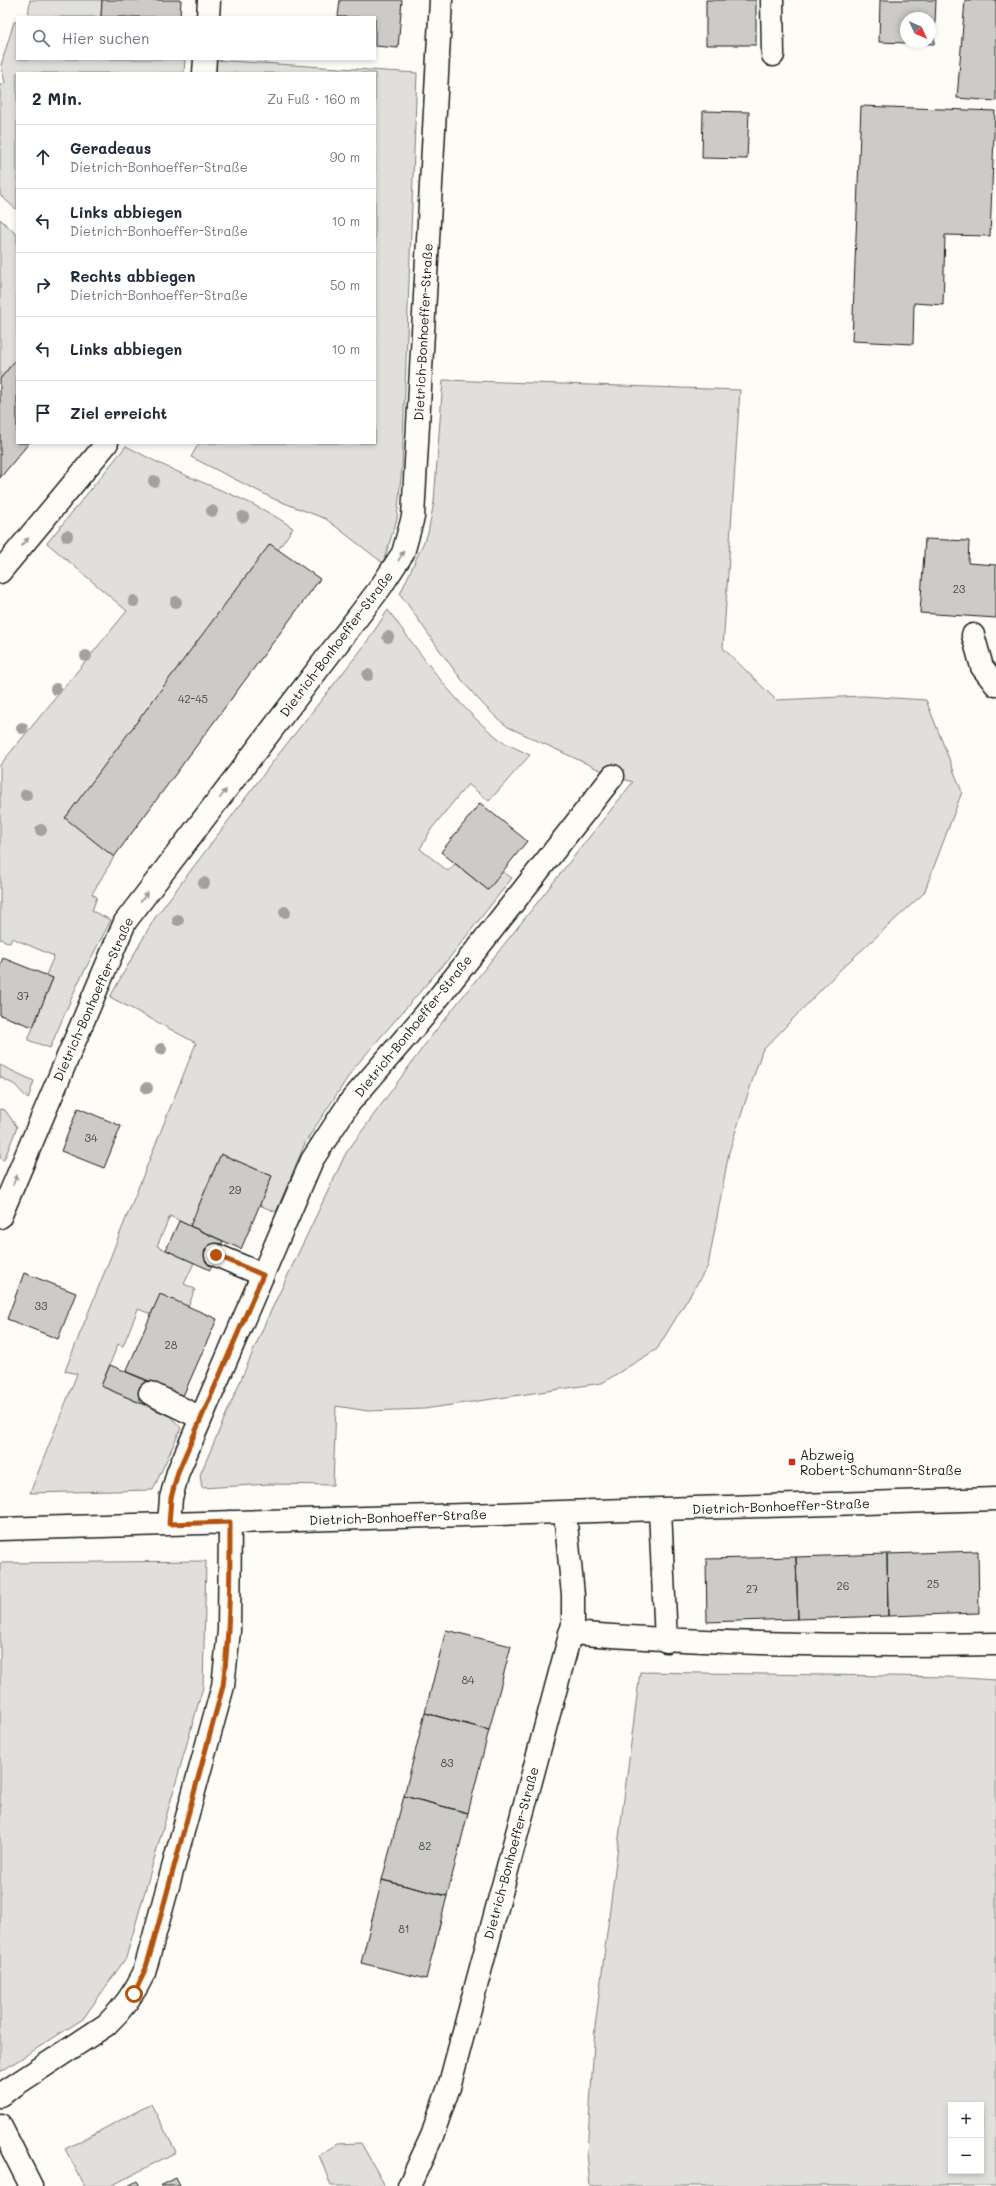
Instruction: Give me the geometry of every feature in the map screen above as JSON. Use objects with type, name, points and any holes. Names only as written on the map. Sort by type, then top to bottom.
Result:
[{"type":"street","points":[[208,16],[209,0]]},
{"type":"street","name":"Dietrich-Bonhoeffer-Straße","points":[[0,1216],[125,922],[380,588],[403,553],[413,517],[441,0]]},
{"type":"street","points":[[772,0],[773,55]]},
{"type":"street","points":[[204,72],[205,60]]},
{"type":"street","points":[[0,572],[106,444]]},
{"type":"street","points":[[973,635],[982,667],[996,685]]},
{"type":"street","name":"Dietrich-Bonhoeffer-Straße","points":[[169,1524],[171,1498],[178,1472],[312,1160],[350,1102],[424,1016],[612,776]]},
{"type":"street","points":[[216,1255],[263,1275]]},
{"type":"street","points":[[150,1394],[201,1418]]},
{"type":"street","name":"Dietrich-Bonhoeffer-Straße","points":[[0,1529],[996,1499]]},
{"type":"street","points":[[660,1510],[666,1641]]},
{"type":"street","name":"Dietrich-Bonhoeffer-Straße","points":[[409,2186],[432,2136],[448,2087],[573,1624],[573,1595],[565,1513]]},
{"type":"street","points":[[0,2095],[106,2025],[121,2012],[134,1994],[144,1973],[223,1686],[229,1631],[230,1522]]},
{"type":"street","points":[[570,1633],[666,1641],[806,1646],[996,1644]]},
{"type":"street","points":[[0,2125],[31,2186]]},
{"type":"shaded area","points":[[30,0],[102,0],[101,16],[28,16]]},
{"type":"shaded area","points":[[14,22],[16,22],[16,60],[185,60],[184,72],[16,72],[16,209],[0,195],[0,85],[5,83],[1,65]]},
{"type":"shaded area","points":[[215,60],[417,73],[402,466],[397,519],[383,563],[326,519],[274,499],[191,457],[198,444],[376,444],[376,72],[215,72]]},
{"type":"shaded area","points":[[0,219],[16,234],[16,359],[0,379]]},
{"type":"shaded area","points":[[443,380],[740,390],[723,648],[776,700],[863,696],[926,700],[962,792],[924,893],[841,969],[762,1051],[729,1152],[708,1266],[657,1349],[602,1383],[424,1409],[368,1411],[336,1406],[333,1485],[270,1484],[202,1488],[200,1475],[267,1319],[346,1153],[429,1039],[633,782],[613,776],[508,727],[478,699],[450,665],[400,594],[428,533],[434,502]]},
{"type":"shaded area","points":[[126,446],[171,469],[252,504],[293,528],[278,550],[66,818],[114,857],[92,894],[97,897],[92,911],[111,920],[78,983],[50,1048],[28,1040],[53,978],[46,975],[54,956],[12,938],[10,943],[0,939],[0,765],[127,611],[47,543]]},
{"type":"shaded area","points":[[388,610],[439,678],[467,710],[482,725],[502,741],[530,755],[489,801],[468,784],[432,828],[420,849],[448,871],[455,864],[488,890],[502,871],[512,878],[450,957],[354,1068],[306,1141],[276,1212],[259,1205],[272,1176],[221,1154],[190,1226],[170,1216],[157,1246],[194,1263],[184,1284],[195,1289],[188,1307],[160,1295],[151,1314],[138,1309],[123,1346],[118,1344],[101,1386],[171,1417],[181,1428],[153,1490],[30,1493],[77,1374],[65,1371],[196,1043],[110,997],[154,919],[278,755],[364,646]]},
{"type":"shaded area","points":[[0,1065],[34,1081],[28,1099],[15,1085],[0,1077]]},
{"type":"shaded area","points":[[0,1109],[5,1110],[17,1127],[4,1160],[0,1158]]},
{"type":"shaded area","points":[[206,1561],[203,1687],[126,1958],[83,2019],[0,2072],[0,1563]]},
{"type":"shaded area","points":[[640,1672],[948,1677],[996,1680],[996,2186],[590,2186],[587,2153],[595,2027]]},
{"type":"shaded area","points":[[151,2104],[176,2152],[111,2186],[85,2186],[65,2149]]},
{"type":"shaded area","points":[[361,2143],[384,2184],[382,2186],[331,2186],[319,2155],[337,2144]]},
{"type":"building","points":[[102,0],[181,0],[180,16],[101,16]]},
{"type":"building","points":[[340,0],[402,0],[398,48],[376,46],[376,16],[338,16]]},
{"type":"building","points":[[706,0],[756,0],[756,45],[706,45]]},
{"type":"building","points":[[880,0],[936,0],[935,12],[900,12],[900,43],[879,42]]},
{"type":"building","points":[[965,0],[996,0],[996,101],[957,98]]},
{"type":"building","points":[[861,106],[995,111],[990,236],[945,235],[943,305],[914,303],[913,344],[852,341]]},
{"type":"building","points":[[703,111],[749,112],[747,159],[702,158]]},
{"type":"building","points":[[16,359],[16,444],[28,444],[0,478],[0,379]]},
{"type":"building","points":[[925,539],[969,541],[968,563],[996,565],[996,618],[920,613]]},
{"type":"building","points":[[270,544],[320,579],[114,857],[65,818]]},
{"type":"building","points":[[480,803],[527,841],[488,890],[441,852]]},
{"type":"building","points":[[3,958],[53,978],[33,1027],[0,1015],[0,965]]},
{"type":"building","points":[[78,1108],[121,1126],[104,1168],[61,1151]]},
{"type":"building","points":[[221,1154],[272,1176],[241,1249],[190,1226]]},
{"type":"building","points":[[179,1221],[223,1241],[210,1270],[166,1250]]},
{"type":"building","points":[[24,1273],[76,1293],[58,1339],[7,1319]]},
{"type":"building","points":[[160,1294],[217,1319],[183,1396],[126,1372]]},
{"type":"building","points":[[110,1365],[154,1383],[145,1405],[101,1386]]},
{"type":"building","points":[[978,1551],[979,1613],[888,1616],[887,1554]]},
{"type":"building","points":[[887,1554],[888,1616],[798,1619],[796,1557]]},
{"type":"building","points":[[796,1557],[798,1619],[707,1622],[706,1559]]},
{"type":"building","points":[[446,1630],[511,1646],[489,1730],[425,1713]]},
{"type":"building","points":[[425,1713],[489,1730],[468,1813],[404,1796]]},
{"type":"building","points":[[404,1796],[468,1813],[447,1896],[382,1880]]},
{"type":"building","points":[[382,1880],[447,1896],[426,1979],[361,1963]]},
{"type":"building","points":[[176,2178],[180,2186],[160,2186]]},
{"type":"building","points":[[137,2181],[140,2186],[128,2186]]},
{"type":"place","name":"Abzweig Robert-Schumann-Straße","points":[[792,1462]]},
{"type":"route","points":[[134,1994],[144,1973],[152,1948],[223,1686],[227,1656],[229,1631],[230,1522],[169,1524],[171,1498],[178,1472],[263,1275],[216,1255]]}]
